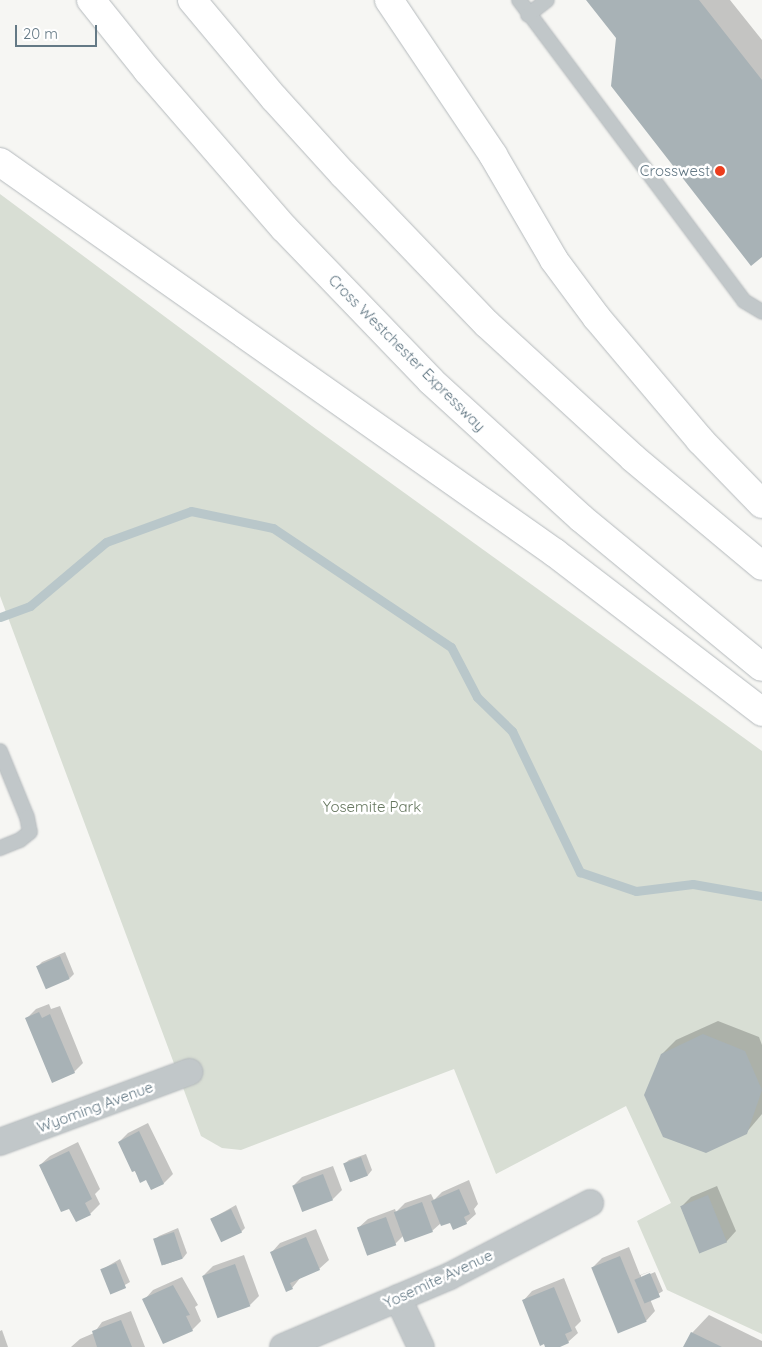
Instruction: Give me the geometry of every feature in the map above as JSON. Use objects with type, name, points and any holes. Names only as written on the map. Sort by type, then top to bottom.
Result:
[{"type":"highway","name":"Cross Westchester Expressway","points":[[91,0],[153,77],[278,221],[432,381],[504,450],[581,518],[762,667]]},
{"type":"highway","points":[[192,0],[299,126],[487,324],[633,458],[762,566]]},
{"type":"highway","points":[[389,0],[493,155],[554,260],[596,318],[700,440],[762,504]]},
{"type":"highway","points":[[0,162],[554,553],[762,712]]},
{"type":"street","name":"Wyoming Avenue","points":[[0,1142],[190,1072]]},
{"type":"street","name":"Yosemite Avenue","points":[[283,1347],[450,1276],[590,1203]]},
{"type":"street","points":[[398,1298],[421,1347]]},
{"type":"lane","points":[[519,0],[528,15],[744,301],[762,312]]},
{"type":"lane","points":[[528,15],[547,0]]},
{"type":"lane","points":[[0,751],[27,817],[30,832],[20,840],[0,848]]},
{"type":"green space","name":"Yosemite Park","points":[[0,194],[316,429],[762,751],[762,1334],[667,1290],[637,1221],[671,1203],[626,1106],[496,1174],[454,1069],[241,1150],[222,1148],[201,1136],[0,596]]},
{"type":"building","name":"Crosswest","points":[[586,0],[699,0],[762,80],[762,257],[751,266],[611,86],[616,38]]},
{"type":"building","points":[[60,956],[70,979],[46,989],[36,966]]},
{"type":"building","points":[[39,1012],[42,1018],[50,1014],[75,1073],[52,1083],[25,1018]]},
{"type":"building","points":[[703,1034],[745,1051],[762,1090],[747,1134],[706,1153],[663,1137],[644,1095],[661,1054]]},
{"type":"building","points":[[139,1131],[164,1184],[151,1190],[146,1180],[140,1183],[135,1171],[132,1172],[118,1142]]},
{"type":"building","points":[[69,1151],[92,1199],[85,1203],[91,1215],[76,1222],[69,1209],[61,1212],[39,1165]]},
{"type":"building","points":[[361,1157],[368,1176],[350,1182],[343,1163]]},
{"type":"building","points":[[323,1174],[333,1200],[302,1212],[292,1186]]},
{"type":"building","points":[[459,1189],[470,1214],[464,1217],[467,1224],[453,1230],[450,1223],[441,1226],[431,1201]]},
{"type":"building","points":[[708,1195],[727,1242],[699,1254],[680,1206]]},
{"type":"building","points":[[422,1202],[433,1232],[405,1242],[394,1212]]},
{"type":"building","points":[[231,1209],[242,1233],[221,1242],[210,1219]]},
{"type":"building","points":[[386,1217],[396,1245],[367,1256],[357,1228]]},
{"type":"building","points":[[174,1232],[183,1259],[162,1265],[153,1239]]},
{"type":"building","points":[[306,1237],[320,1270],[290,1283],[293,1289],[286,1292],[270,1252]]},
{"type":"building","points":[[620,1256],[647,1322],[618,1333],[591,1268]]},
{"type":"building","points":[[116,1263],[126,1288],[110,1294],[100,1269]]},
{"type":"building","points":[[235,1264],[250,1306],[218,1318],[202,1276]]},
{"type":"building","points":[[650,1273],[660,1297],[645,1304],[634,1280]]},
{"type":"building","points":[[173,1285],[190,1315],[186,1316],[193,1331],[163,1344],[142,1299]]},
{"type":"building","points":[[554,1287],[572,1331],[565,1334],[569,1343],[560,1347],[545,1347],[544,1344],[540,1346],[522,1300]]},
{"type":"building","points":[[121,1320],[132,1347],[97,1347],[92,1331]]},
{"type":"building","points":[[691,1332],[722,1347],[683,1347]]},
{"type":"waterway","points":[[0,617],[30,606],[106,542],[191,511],[273,528],[451,647],[477,697],[512,731],[580,872],[636,891],[693,884],[762,896]]},
{"type":"place","name":"Crosswest","points":[[720,171]]}]
